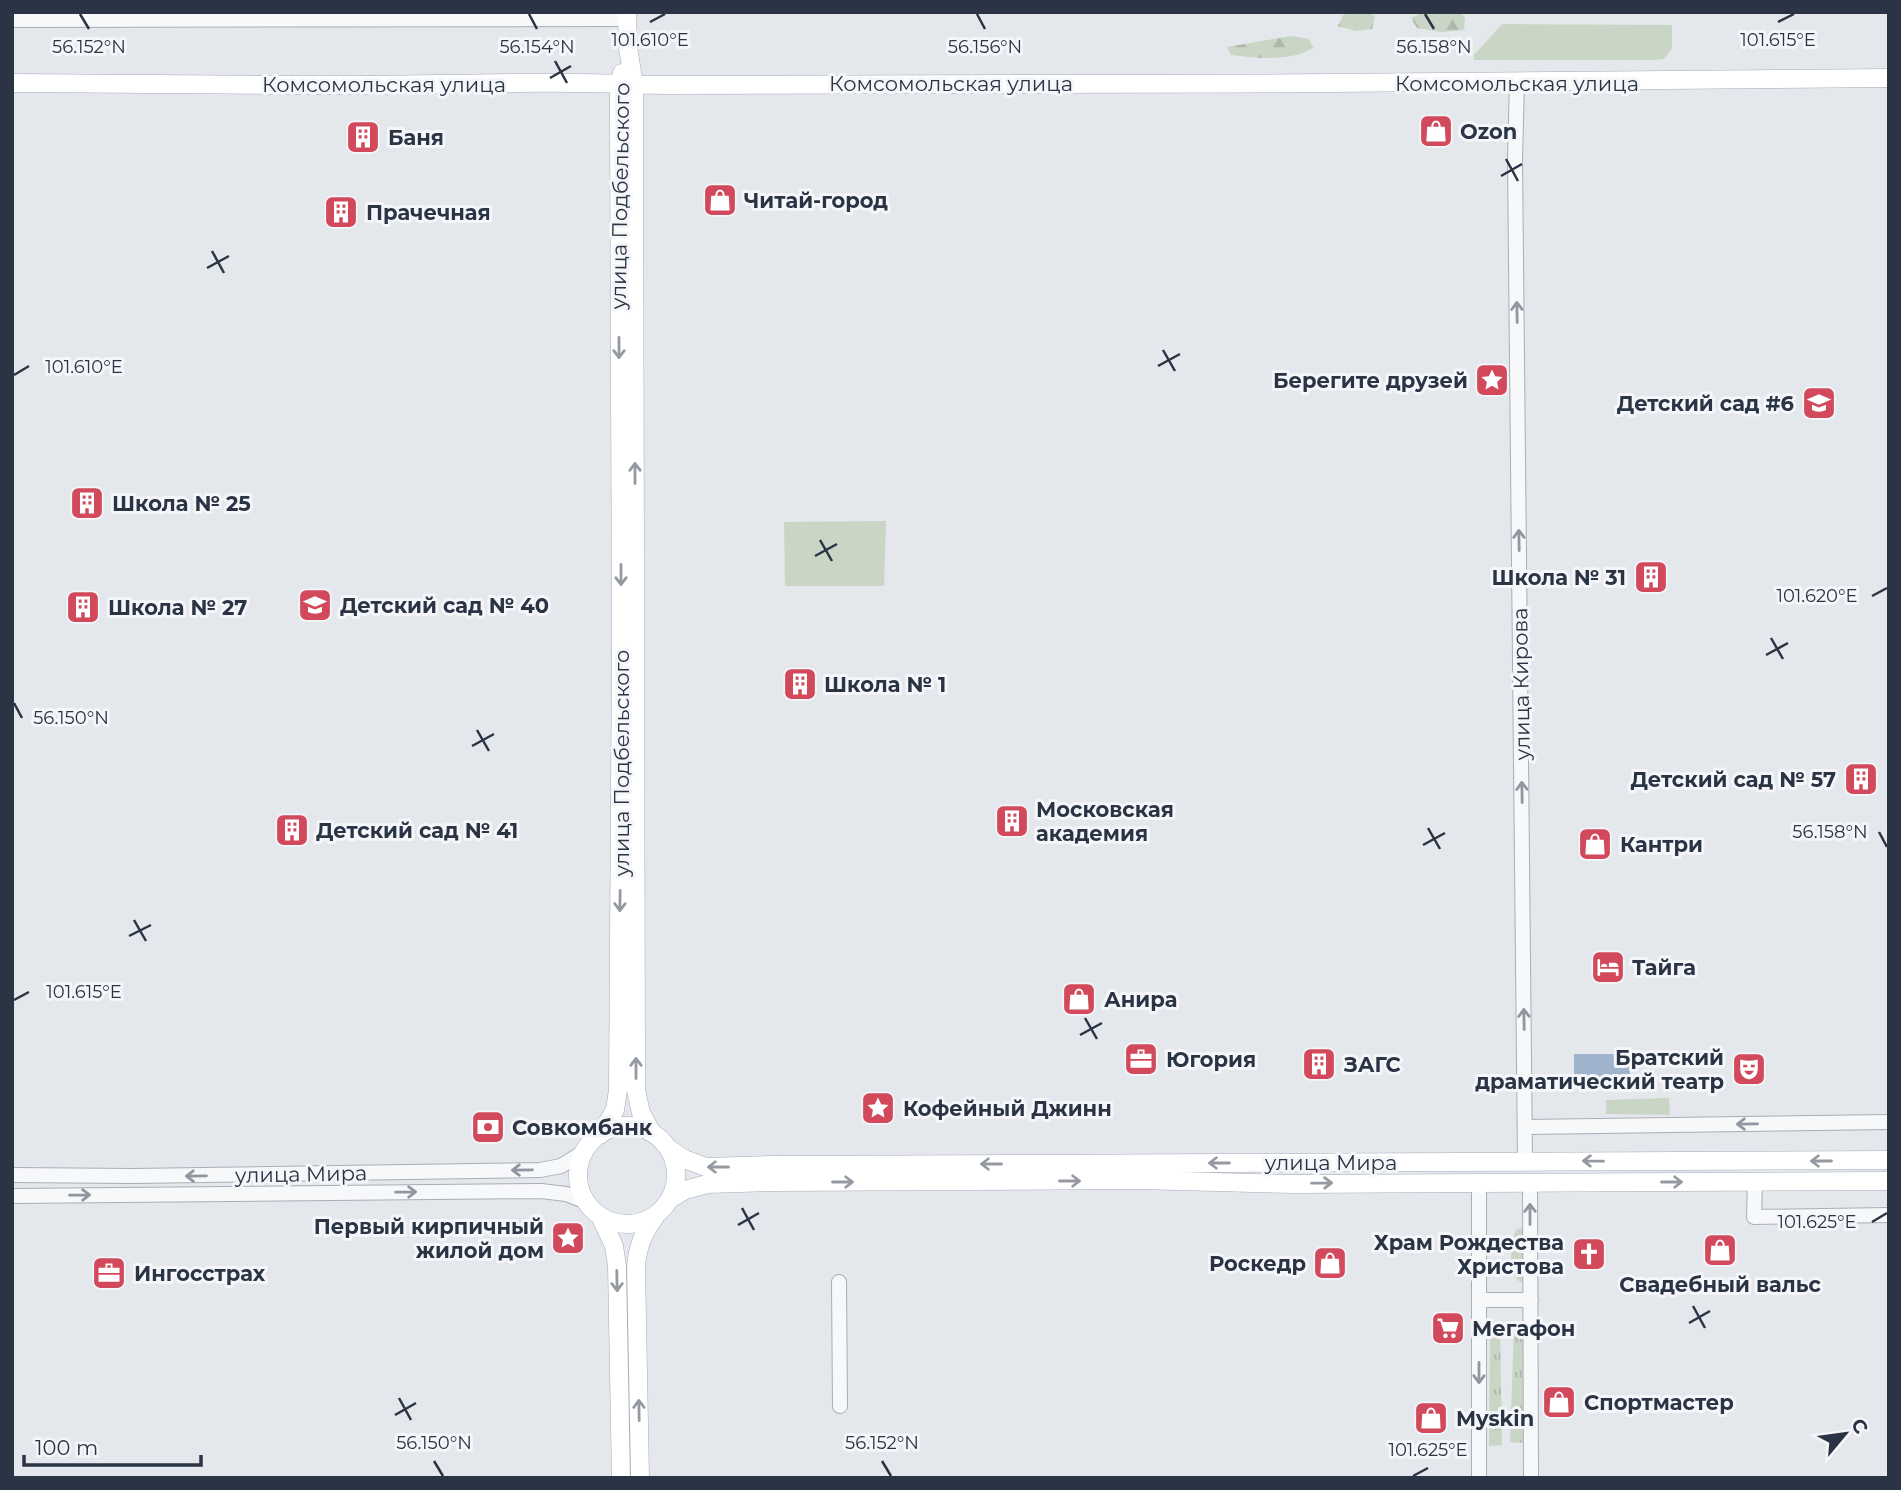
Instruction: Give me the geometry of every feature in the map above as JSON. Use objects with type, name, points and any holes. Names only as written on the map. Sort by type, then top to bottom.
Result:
[{"type":"main road","name":"улица Подбельского","points":[[600,1135],[615,1110],[618,1083],[627,15]]},
{"type":"main road","name":"Комсомольская улица","points":[[12,83],[1371,84],[1517,80],[1683,82],[1889,78]]},
{"type":"main road","name":"улица Подбельского","points":[[626,283],[637,809],[636,1090],[641,1113],[652,1133]]},
{"type":"main road","points":[[657,1214],[649,1220],[629,1224],[608,1221],[586,1202],[579,1172],[585,1151],[600,1135],[631,1126],[652,1133],[684,1159],[706,1167],[774,1174]]},
{"type":"main road","points":[[668,1148],[673,1157],[676,1178],[670,1199]]},
{"type":"main road","name":"улица Мира","points":[[774,1174],[1294,1163],[1889,1160]]},
{"type":"main road","points":[[1621,1162],[1622,1182]]},
{"type":"main road","points":[[1294,1163],[1294,1184]]},
{"type":"main road","points":[[640,1478],[636,1266],[638,1246],[643,1233],[670,1199],[685,1191],[707,1184],[774,1174]]},
{"type":"main road","name":"улица Мира","points":[[774,1174],[1294,1184],[1889,1181]]},
{"type":"main road","points":[[600,1216],[614,1246],[617,1266],[621,1478]]},
{"type":"street","points":[[12,20],[154,16],[627,15]]},
{"type":"street","name":"улица Кирова","points":[[1517,80],[1515,160],[1525,1161]]},
{"type":"street","points":[[1525,1126],[1889,1122]]},
{"type":"street","name":"улица Мира","points":[[12,1175],[133,1176],[540,1170],[561,1166],[585,1151]]},
{"type":"street","points":[[1479,1182],[1479,1478]]},
{"type":"street","points":[[1530,1182],[1531,1478]]},
{"type":"street","points":[[1755,1182],[1754,1217],[1889,1215]]},
{"type":"street","name":"улица Мира","points":[[12,1196],[541,1191],[566,1194],[586,1202]]},
{"type":"street","points":[[839,1282],[840,1406]]},
{"type":"street","points":[[1479,1300],[1531,1300]]},
{"type":"green space","points":[[1366,12],[1375,16],[1372,29],[1356,31],[1338,26],[1343,15]]},
{"type":"green space","points":[[1422,13],[1461,13],[1465,18],[1464,30],[1441,32],[1417,28],[1411,18]]},
{"type":"green space","points":[[1502,24],[1672,25],[1672,48],[1664,59],[1653,60],[1474,60],[1474,55]]},
{"type":"green space","points":[[1291,36],[1309,39],[1313,48],[1284,57],[1262,58],[1231,55],[1227,47]]},
{"type":"green space","points":[[886,521],[884,586],[785,586],[784,522]]},
{"type":"green space","points":[[1669,1098],[1670,1115],[1606,1114],[1606,1100]]},
{"type":"green space","points":[[1524,1227],[1524,1284],[1514,1275],[1511,1262],[1516,1230]]},
{"type":"green space","points":[[1527,1322],[1528,1443],[1510,1442],[1514,1327]]},
{"type":"green space","points":[[1490,1325],[1500,1329],[1502,1445],[1489,1446]]},
{"type":"water","points":[[1574,1054],[1616,1054],[1616,1059],[1627,1059],[1630,1074],[1616,1077],[1616,1083],[1574,1083]]},
{"type":"place","name":"Ozon","points":[[1436,131]]},
{"type":"place","name":"Баня","points":[[363,137]]},
{"type":"place","name":"Читай-город","points":[[720,200]]},
{"type":"place","name":"Прачечная","points":[[341,212]]},
{"type":"place","name":"Берегите друзей","points":[[1492,380]]},
{"type":"place","name":"Детский сад #6","points":[[1819,403]]},
{"type":"place","name":"Школа № 25","points":[[87,503]]},
{"type":"place","name":"Школа № 31","points":[[1651,577]]},
{"type":"place","name":"Детский сад № 40","points":[[315,605]]},
{"type":"place","name":"Школа № 27","points":[[83,607]]},
{"type":"place","name":"Школа № 1","points":[[800,684]]},
{"type":"place","name":"Детский сад № 57","points":[[1861,779]]},
{"type":"place","name":"Московская академия","points":[[1012,821]]},
{"type":"place","name":"Детский сад № 41","points":[[292,830]]},
{"type":"place","name":"Кантри","points":[[1595,844]]},
{"type":"place","name":"Тайга","points":[[1608,967]]},
{"type":"place","name":"Анира","points":[[1079,999]]},
{"type":"place","name":"Югория","points":[[1141,1059]]},
{"type":"place","name":"ЗАГС","points":[[1319,1064]]},
{"type":"place","name":"Братский драматический театр","points":[[1749,1069]]},
{"type":"place","name":"Кофейный Джинн","points":[[878,1108]]},
{"type":"place","name":"Совкомбанк","points":[[488,1127]]},
{"type":"place","name":"Первый кирпичный жилой дом","points":[[568,1238]]},
{"type":"place","name":"Свадебный вальс","points":[[1720,1250]]},
{"type":"place","name":"Храм Рождества Христова","points":[[1589,1254]]},
{"type":"place","name":"Роскедр","points":[[1330,1263]]},
{"type":"place","name":"Ингосстрах","points":[[109,1273]]},
{"type":"place","name":"Мегафон","points":[[1448,1328]]},
{"type":"place","name":"Спортмастер","points":[[1559,1402]]},
{"type":"place","name":"Myskin","points":[[1431,1418]]}]
